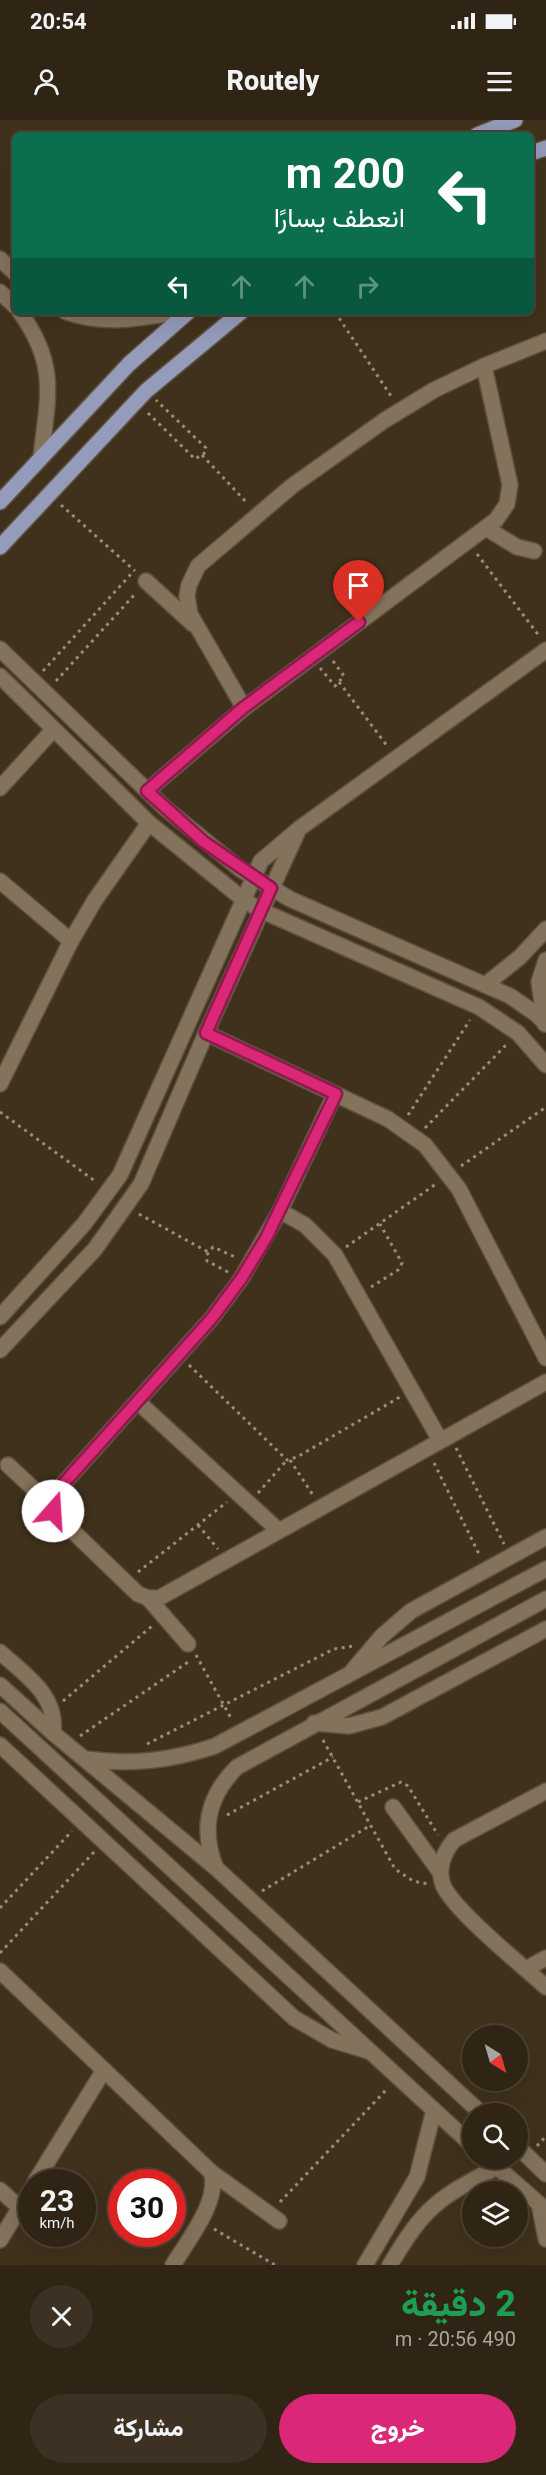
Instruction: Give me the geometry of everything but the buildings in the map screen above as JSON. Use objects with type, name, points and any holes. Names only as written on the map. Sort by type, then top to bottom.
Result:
[{"type":"main road","points":[[485,132],[515,120]]},
{"type":"main road","points":[[0,502],[129,364],[185,315]]},
{"type":"main road","points":[[0,547],[141,396],[237,315]]},
{"type":"street","points":[[0,259],[12,270]]},
{"type":"street","points":[[0,292],[12,303]]},
{"type":"street","points":[[22,315],[33,331],[45,359],[49,387],[41,457]]},
{"type":"street","points":[[75,315],[94,321],[120,321],[161,315]]},
{"type":"street","points":[[243,708],[196,626],[188,606],[192,575],[205,559],[258,513],[338,452],[400,411],[434,390],[484,366],[546,341]]},
{"type":"street","points":[[147,791],[243,708],[468,542],[502,512],[510,485],[484,366]]},
{"type":"street","points":[[486,528],[517,547],[534,551]]},
{"type":"street","points":[[146,581],[196,626]]},
{"type":"street","points":[[0,1317],[84,1224],[109,1191],[130,1157],[261,861],[300,828],[546,648]]},
{"type":"street","points":[[0,649],[147,791],[204,842],[253,877],[271,888],[524,1004],[546,1024]]},
{"type":"street","points":[[0,676],[149,823],[244,900],[260,910],[478,1006],[518,1033],[546,1065]]},
{"type":"street","points":[[0,788],[53,730]]},
{"type":"street","points":[[2,1074],[71,941],[95,900],[149,823]]},
{"type":"street","points":[[0,1350],[95,1249],[127,1207],[153,1161],[260,910],[300,828]]},
{"type":"street","points":[[0,881],[71,941]]},
{"type":"street","points":[[485,985],[520,957],[546,929]]},
{"type":"street","points":[[546,960],[539,982],[546,1024]]},
{"type":"street","points":[[206,1033],[401,1126],[416,1137],[435,1156],[459,1189],[546,1358]]},
{"type":"street","points":[[52,1506],[56,1492],[212,1318],[241,1279],[280,1211],[336,1094]]},
{"type":"street","points":[[280,1211],[305,1225],[326,1244],[359,1295],[439,1441]]},
{"type":"street","points":[[148,1598],[168,1593],[225,1559],[546,1382]]},
{"type":"street","points":[[138,1402],[278,1530]]},
{"type":"street","points":[[8,1465],[52,1506],[56,1515],[125,1582],[138,1594],[148,1598],[192,1650]]},
{"type":"street","points":[[347,1677],[369,1651],[411,1611],[546,1537]]},
{"type":"street","points":[[84,1758],[119,1762],[164,1760],[198,1752],[239,1734],[546,1569]]},
{"type":"street","points":[[216,1868],[207,1841],[206,1826],[215,1793],[237,1767],[314,1723],[546,1599]]},
{"type":"street","points":[[314,1723],[349,1726],[382,1717],[546,1629]]},
{"type":"street","points":[[0,1652],[39,1688],[53,1710],[53,1733]]},
{"type":"street","points":[[0,1685],[67,1745],[216,1868],[470,2103]]},
{"type":"street","points":[[0,1711],[462,2136]]},
{"type":"street","points":[[0,1745],[294,2018],[332,2040],[372,2051]]},
{"type":"street","points":[[441,1878],[447,1849],[454,1840],[546,1791]]},
{"type":"street","points":[[393,1807],[456,1904],[546,1987]]},
{"type":"street","points":[[526,1969],[546,1958]]},
{"type":"street","points":[[0,1971],[211,2172],[274,2217]]},
{"type":"street","points":[[43,2169],[104,2070]]},
{"type":"street","points":[[365,2265],[417,2177],[434,2110]]},
{"type":"street","points":[[528,2157],[546,2174]]},
{"type":"street","points":[[390,2265],[412,2228],[430,2207],[484,2169]]},
{"type":"street","points":[[499,2169],[543,2207],[546,2239]]},
{"type":"street","points":[[173,2265],[212,2196],[214,2180],[211,2172]]},
{"type":"street","points":[[0,2190],[18,2205]]},
{"type":"street","points":[[0,2240],[18,2210]]},
{"type":"path","points":[[337,315],[400,411]]},
{"type":"path","points":[[141,396],[206,448],[202,455],[195,459],[141,396]]},
{"type":"path","points":[[202,455],[258,513]]},
{"type":"path","points":[[45,693],[146,581],[49,494]]},
{"type":"path","points":[[468,542],[546,648]]},
{"type":"path","points":[[34,681],[134,571]]},
{"type":"path","points":[[317,653],[344,675],[339,682],[332,685],[317,653]]},
{"type":"path","points":[[339,682],[397,758]]},
{"type":"path","points":[[401,1126],[478,1006]]},
{"type":"path","points":[[416,1137],[518,1033]]},
{"type":"path","points":[[0,1112],[109,1191]]},
{"type":"path","points":[[127,1207],[208,1252]]},
{"type":"path","points":[[359,1295],[401,1267],[401,1259],[380,1224]]},
{"type":"path","points":[[241,1279],[206,1260],[208,1252],[214,1247],[250,1264]]},
{"type":"path","points":[[179,1355],[288,1460],[320,1506]]},
{"type":"path","points":[[125,1582],[198,1525],[244,1499],[288,1460],[412,1390]]},
{"type":"path","points":[[439,1441],[510,1556]]},
{"type":"path","points":[[439,1441],[486,1569]]},
{"type":"path","points":[[198,1525],[225,1559]]},
{"type":"path","points":[[53,1710],[164,1616]]},
{"type":"path","points":[[141,1746],[334,1649],[356,1646],[369,1651]]},
{"type":"path","points":[[67,1745],[192,1650],[239,1734]]},
{"type":"path","points":[[314,1723],[400,1874],[420,1883],[441,1878]]},
{"type":"path","points":[[206,1826],[333,1757]]},
{"type":"path","points":[[0,1908],[82,1821]]},
{"type":"path","points":[[249,1898],[371,1825]]},
{"type":"path","points":[[0,1953],[104,1842]]},
{"type":"path","points":[[274,2217],[399,2077]]},
{"type":"path","points":[[199,2220],[274,2265]]},
{"type":"route","points":[[53,1511],[52,1501],[56,1492],[212,1318],[241,1279],[280,1211],[336,1094],[206,1033],[271,888],[240,869],[204,842],[147,791],[243,708],[359,622]]}]
